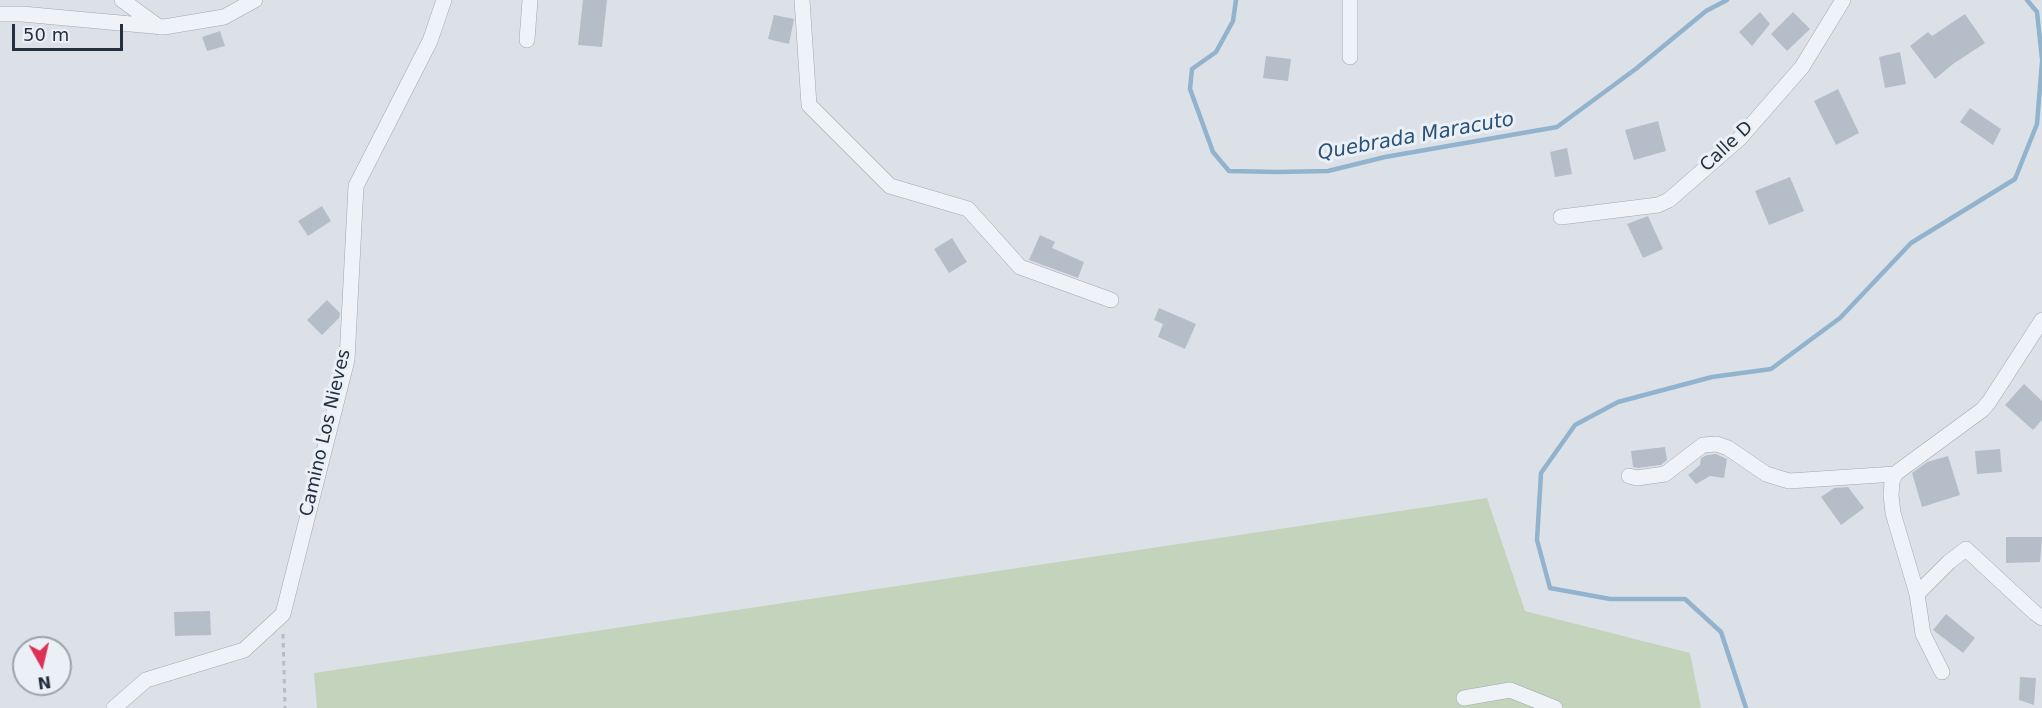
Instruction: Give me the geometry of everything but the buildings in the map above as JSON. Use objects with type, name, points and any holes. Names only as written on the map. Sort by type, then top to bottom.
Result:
[{"type":"street","points":[[122,0],[159,27]]},
{"type":"street","points":[[0,14],[159,27],[224,17],[255,0]]},
{"type":"street","name":"Camino Los Nieves","points":[[283,614],[346,360],[356,186],[430,41],[444,0]]},
{"type":"street","points":[[527,40],[530,0]]},
{"type":"street","points":[[802,0],[809,105],[890,186],[968,209],[1020,267],[1111,300]]},
{"type":"street","points":[[1350,0],[1350,57]]},
{"type":"street","name":"Calle D","points":[[1561,217],[1658,205],[1669,200],[1740,138],[1802,67],[1843,0]]},
{"type":"street","points":[[1629,476],[1637,478],[1665,474],[1703,445],[1717,444],[1728,448],[1766,474],[1789,481],[1895,474],[1982,410],[2042,320]]},
{"type":"street","points":[[1895,474],[1891,495],[1893,513],[1917,594],[1923,634],[1942,672]]},
{"type":"street","points":[[1917,594],[1949,562],[1966,549],[2042,618]]},
{"type":"street","points":[[114,708],[146,680],[244,650],[283,614]]},
{"type":"street","points":[[1464,698],[1510,690],[1555,708]]},
{"type":"path","points":[[283,614],[285,708]]},
{"type":"green space","points":[[1487,498],[1525,611],[1690,653],[1701,708],[317,708],[314,673]]},
{"type":"waterway","name":"Quebrada Maracuto","points":[[1236,0],[1233,21],[1216,52],[1192,69],[1190,89],[1213,152],[1229,171],[1277,172],[1328,171],[1385,157],[1557,127],[1637,68],[1706,11],[1727,0]]},
{"type":"waterway","name":"Quebrada Maracuto","points":[[2027,0],[2037,12],[2042,59]]},
{"type":"waterway","name":"Quebrada Maracuto","points":[[1746,708],[1721,632],[1685,599],[1610,599],[1550,588],[1537,540],[1541,473],[1575,425],[1618,402],[1712,377],[1771,369],[1840,318],[1911,243],[2015,179],[2037,124],[2042,62]]}]
